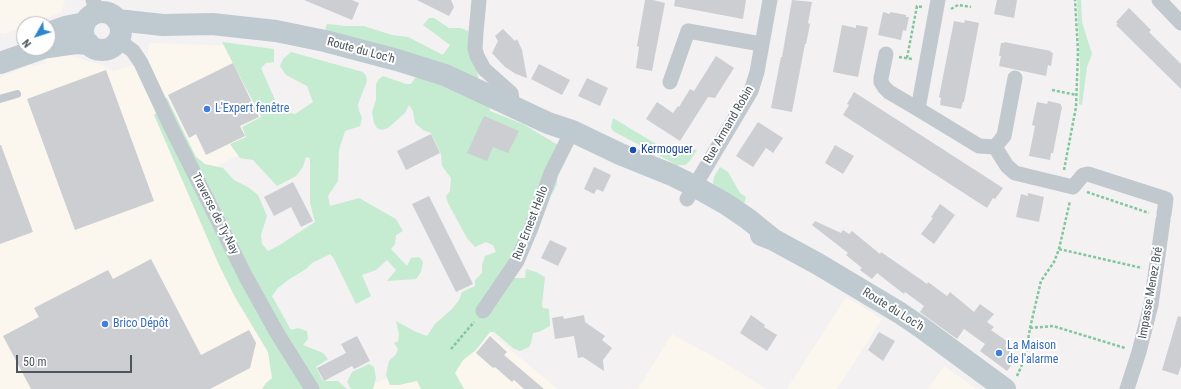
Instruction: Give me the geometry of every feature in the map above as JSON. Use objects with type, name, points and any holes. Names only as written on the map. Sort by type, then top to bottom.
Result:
[{"type":"main road","points":[[89,44],[84,34],[92,12]]},
{"type":"main road","points":[[56,30],[65,27],[92,12],[106,12],[111,14],[118,32],[113,46],[106,49],[97,49],[89,44],[76,43],[56,46]]},
{"type":"main road","name":"Route du Loc'h","points":[[118,32],[163,25],[212,24],[276,31],[325,41],[397,60],[445,75],[570,133],[586,146],[630,168],[691,193],[726,204],[763,230],[774,240],[900,313],[1010,385]]},
{"type":"main road","points":[[0,50],[16,44]]},
{"type":"main road","points":[[0,63],[20,56]]},
{"type":"street","points":[[479,0],[475,49],[477,56],[484,69],[512,93],[513,106]]},
{"type":"street","name":"Rue Armand Robin","points":[[691,193],[747,99],[756,72],[770,0]]},
{"type":"street","points":[[1159,0],[1181,23]]},
{"type":"street","points":[[918,109],[937,5]]},
{"type":"street","points":[[670,82],[688,31],[761,44]]},
{"type":"street","name":"Traverse de Ty-Nay","points":[[118,32],[141,63],[170,125],[250,283],[277,333],[312,389]]},
{"type":"street","points":[[886,54],[881,82],[889,92],[978,146],[995,147]]},
{"type":"street","points":[[995,147],[1004,136],[1015,78]]},
{"type":"street","name":"Rue Ernest Hello","points":[[483,311],[517,261],[551,173],[570,133]]},
{"type":"street","points":[[995,147],[1007,166],[1015,173],[1067,186]]},
{"type":"street","name":"Impasse Menez Bré","points":[[1067,186],[1083,175],[1088,174],[1166,199],[1161,216],[1156,271],[1151,304],[1139,352],[1127,389]]},
{"type":"lane","points":[[0,100],[17,94]]},
{"type":"path","points":[[1010,385],[1025,358],[1030,328],[1041,281],[1054,262],[1059,249],[1077,95],[1078,52],[1075,0]]},
{"type":"path","points":[[907,58],[916,6],[937,5],[950,9],[954,8],[955,5],[970,7]]},
{"type":"path","points":[[886,54],[926,62]]},
{"type":"path","points":[[1052,90],[1077,95]]},
{"type":"path","points":[[1067,186],[1161,216]]},
{"type":"path","points":[[1059,249],[1156,271]]},
{"type":"path","points":[[451,349],[483,311]]},
{"type":"path","points":[[1030,328],[1053,326],[1139,352]]},
{"type":"shaded area","points":[[0,0],[65,0],[62,12],[52,16],[16,16],[16,30],[3,34],[0,33]]},
{"type":"shaded area","points":[[149,43],[242,46],[284,132],[201,174],[147,60]]},
{"type":"shaded area","points":[[68,55],[105,66],[114,71],[136,64],[300,372],[267,389],[0,389],[0,77],[32,65],[33,67],[45,63],[44,60]]},
{"type":"shaded area","points":[[846,297],[882,319],[837,389],[787,389]]},
{"type":"shaded area","points":[[484,328],[558,389],[364,389],[445,350]]},
{"type":"shaded area","points":[[672,334],[723,362],[767,389],[638,389]]},
{"type":"shaded area","points":[[944,366],[976,389],[928,389]]},
{"type":"green space","points":[[1077,0],[1081,0],[1082,22],[1092,54],[1087,67],[1082,105],[1079,104],[1080,70]]},
{"type":"green space","points":[[429,18],[434,18],[449,28],[461,28],[468,31],[479,81],[489,103],[490,111],[523,124],[558,145],[557,184],[552,194],[548,197],[526,226],[518,239],[514,252],[512,278],[525,278],[526,269],[545,277],[542,305],[543,308],[549,309],[550,326],[539,332],[533,333],[529,347],[520,351],[513,348],[494,332],[490,332],[476,350],[463,360],[455,373],[464,389],[421,389],[417,381],[399,385],[390,385],[386,375],[389,361],[396,354],[398,349],[394,343],[398,341],[399,334],[396,321],[427,336],[435,324],[452,309],[459,300],[462,292],[475,286],[475,280],[482,273],[482,265],[485,256],[496,252],[493,245],[486,242],[475,247],[467,238],[448,203],[446,196],[450,191],[451,178],[442,166],[441,154],[431,133],[423,130],[415,123],[413,111],[409,105],[405,113],[388,128],[382,130],[377,128],[374,123],[372,112],[376,100],[376,84],[379,79],[383,76],[406,84],[411,84],[415,78],[425,77],[326,34],[325,30],[327,24],[364,26],[392,35],[408,37],[443,55],[450,45],[423,25]]},
{"type":"green space","points":[[222,42],[274,49],[274,62],[266,63],[261,68],[275,100],[282,111],[295,114],[313,102],[307,86],[286,75],[280,66],[283,59],[291,52],[363,72],[366,76],[367,81],[358,104],[362,118],[360,126],[345,131],[339,150],[338,181],[328,196],[330,206],[359,198],[396,219],[403,231],[396,235],[395,244],[391,249],[407,266],[411,258],[419,257],[423,262],[421,272],[416,279],[387,281],[396,270],[387,260],[376,270],[362,275],[371,296],[356,304],[333,257],[330,254],[312,263],[306,269],[288,280],[278,288],[272,296],[291,330],[298,328],[307,331],[308,339],[303,345],[323,353],[328,359],[316,367],[323,381],[338,381],[347,389],[262,389],[272,378],[268,352],[235,297],[219,265],[154,115],[158,112],[164,99],[167,98],[196,157],[205,164],[223,168],[234,180],[248,187],[258,195],[267,216],[261,235],[262,244],[268,251],[315,222],[310,203],[310,158],[306,157],[303,167],[296,176],[277,186],[253,160],[240,158],[230,144],[246,137],[242,127],[261,117]]},
{"type":"green space","points":[[613,118],[661,147],[697,150],[689,162],[685,165],[677,165],[613,131],[611,127]]},
{"type":"green space","points":[[720,167],[728,172],[740,193],[746,197],[743,208],[715,188],[713,183],[714,177]]},
{"type":"green space","points":[[369,364],[374,367],[376,378],[373,389],[351,389],[347,382],[352,372]]},
{"type":"building","points":[[304,0],[352,0],[359,3],[352,20]]},
{"type":"building","points":[[417,0],[451,0],[454,7],[449,16]]},
{"type":"building","points":[[645,0],[665,3],[652,71],[636,68],[639,47],[637,46]]},
{"type":"building","points":[[675,0],[746,0],[743,19],[674,6]]},
{"type":"building","points":[[792,0],[812,2],[808,23],[810,24],[792,112],[771,108]]},
{"type":"building","points":[[997,0],[1017,0],[1014,18],[994,14]]},
{"type":"building","points":[[1129,8],[1151,30],[1149,32],[1181,64],[1181,89],[1116,25],[1118,24],[1116,22]]},
{"type":"building","points":[[883,12],[906,15],[906,17],[909,17],[906,31],[903,30],[901,40],[878,35]]},
{"type":"building","points":[[965,20],[979,23],[964,102],[961,109],[940,105],[941,98],[939,97],[954,21],[964,23]]},
{"type":"building","points":[[842,25],[856,28],[856,25],[868,27],[858,77],[833,72]]},
{"type":"building","points":[[503,29],[515,41],[517,39],[522,50],[527,78],[516,74],[505,67],[492,53],[498,41],[495,36]]},
{"type":"building","points":[[1004,42],[1051,51],[1050,52],[1053,53],[1051,66],[1048,65],[1046,76],[999,66],[1001,43]]},
{"type":"building","points":[[716,56],[734,68],[715,98],[708,97],[680,141],[646,119],[657,102],[673,113],[678,106],[679,107],[690,89],[694,91]]},
{"type":"building","name":"L'Expert fenêtre","points":[[233,63],[259,117],[240,126],[245,136],[206,155],[196,134],[189,138],[168,95]]},
{"type":"building","points":[[539,64],[570,80],[562,95],[531,79]]},
{"type":"building","points":[[106,70],[154,201],[75,230],[27,99]]},
{"type":"building","points":[[587,78],[608,88],[600,106],[578,96]]},
{"type":"building","points":[[854,92],[1003,188],[995,199],[993,198],[987,208],[843,115]]},
{"type":"building","points":[[1048,101],[1061,104],[1062,107],[1053,153],[1051,153],[1050,160],[1029,156],[1035,126],[1032,125],[1037,102],[1047,104]]},
{"type":"building","points":[[484,116],[519,131],[508,153],[493,147],[487,161],[467,153]]},
{"type":"building","points":[[758,122],[783,138],[773,153],[766,148],[753,167],[736,156]]},
{"type":"building","points":[[431,134],[440,153],[406,170],[397,151]]},
{"type":"building","points":[[0,145],[33,232],[0,244]]},
{"type":"building","points":[[835,145],[854,156],[843,174],[825,163]]},
{"type":"building","points":[[594,167],[611,175],[603,192],[597,189],[594,194],[584,189]]},
{"type":"building","points":[[293,182],[313,221],[301,227],[291,207],[274,216],[264,197]]},
{"type":"building","points":[[1028,193],[1044,197],[1039,222],[1016,217],[1021,194],[1028,196]]},
{"type":"building","points":[[429,196],[473,284],[456,292],[412,204]]},
{"type":"building","points":[[940,204],[955,215],[934,244],[921,234],[933,218],[931,217]]},
{"type":"building","points":[[815,221],[841,233],[843,230],[849,234],[852,231],[880,254],[881,252],[947,296],[950,292],[974,312],[980,304],[994,314],[987,322],[994,327],[991,330],[1008,342],[1005,346],[1018,356],[1007,371],[980,351],[985,344],[964,329],[957,339],[920,312],[924,306],[905,292],[904,294],[877,273],[872,279],[860,270],[862,268],[846,255],[848,253],[812,225]]},
{"type":"building","points":[[550,240],[567,248],[558,266],[541,258]]},
{"type":"building","name":"Brico Dépôt","points":[[151,259],[201,355],[249,330],[256,343],[250,368],[210,389],[31,389],[3,336],[39,317],[34,308],[108,270],[113,279]]},
{"type":"building","points":[[584,315],[585,322],[605,336],[602,340],[612,348],[603,360],[604,371],[583,357],[578,358],[574,336],[555,339],[552,318],[563,316],[564,319]]},
{"type":"building","points":[[751,315],[765,325],[764,327],[777,335],[767,351],[740,333]]},
{"type":"building","points":[[1178,316],[1181,317],[1181,366],[1178,375],[1162,370]]},
{"type":"building","points":[[879,332],[895,341],[883,361],[868,350]]},
{"type":"building","points":[[357,336],[370,361],[354,369],[352,366],[324,381],[317,368],[346,353],[341,344]]},
{"type":"building","points":[[490,336],[507,352],[504,355],[544,389],[524,389],[514,380],[512,382],[495,367],[493,368],[476,353]]},
{"type":"place","name":"L'Expert fenêtre","points":[[207,109]]},
{"type":"place","name":"Kermoguer","points":[[633,150]]},
{"type":"place","name":"Brico Dépôt","points":[[105,324]]},
{"type":"place","name":"La Maison de l'alarme","points":[[999,353]]}]
